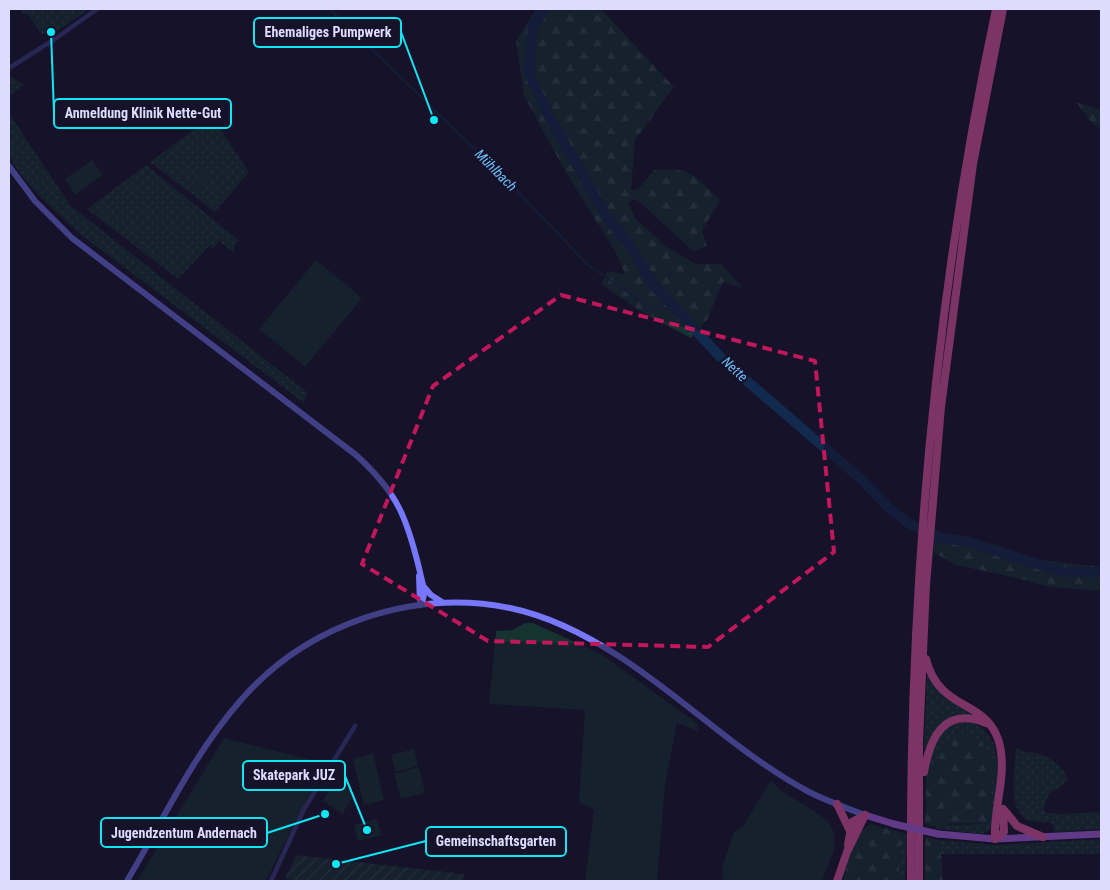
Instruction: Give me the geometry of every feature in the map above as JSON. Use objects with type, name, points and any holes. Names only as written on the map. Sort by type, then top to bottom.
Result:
[{"type":"highway","points":[[911,881],[911,742],[934,398],[966,162],[996,9]]},
{"type":"highway","points":[[928,507],[962,237],[973,164],[1003,9]]},
{"type":"highway","points":[[919,881],[921,786],[919,742],[924,644],[924,567]]},
{"type":"highway","points":[[924,644],[929,671],[938,687],[953,700],[973,710],[988,724],[997,738],[1000,753],[1000,798],[995,839]]},
{"type":"highway","points":[[921,786],[928,751],[932,740],[940,729],[948,722],[960,719],[970,719],[988,724]]},
{"type":"highway","points":[[995,839],[1004,832],[1003,809],[1000,798]]},
{"type":"highway","points":[[837,804],[850,831]]},
{"type":"highway","points":[[1003,809],[1016,826],[1043,837]]},
{"type":"highway","points":[[847,852],[850,831],[855,819],[865,815]]},
{"type":"highway","points":[[837,881],[847,852],[865,815]]},
{"type":"main road","points":[[9,166],[35,201],[72,238],[356,455],[374,471],[390,491],[403,513],[411,534],[424,586],[424,598],[420,605]]},
{"type":"main road","points":[[419,570],[420,605]]},
{"type":"main road","points":[[424,586],[431,595],[446,603]]},
{"type":"main road","points":[[127,881],[202,753],[231,712],[260,680],[295,652],[327,634],[376,614],[420,605],[446,603],[508,608],[534,614],[566,627],[608,649],[782,776],[837,804],[865,815],[938,834],[995,839],[1101,834]]},
{"type":"street","points":[[9,68],[55,39],[96,9]]},
{"type":"street","points":[[270,881],[288,840],[316,786],[355,726]]},
{"type":"highlighted area","points":[[561,295],[815,361],[834,552],[708,647],[488,641],[362,564],[433,386]]},
{"type":"green space","points":[[20,9],[89,9],[56,32],[53,27],[42,35],[28,14],[23,14]]},
{"type":"green space","points":[[536,9],[601,9],[674,87],[635,140],[631,190],[638,189],[654,170],[685,171],[698,179],[720,200],[702,231],[707,246],[694,252],[636,199],[628,202],[636,219],[667,247],[696,264],[721,264],[743,288],[723,282],[707,320],[691,338],[640,311],[601,284],[608,271],[625,274],[616,253],[564,169],[524,96],[516,41]]},
{"type":"green space","points":[[9,75],[24,85],[9,96]]},
{"type":"green space","points":[[1076,102],[1101,110],[1101,129],[1092,123]]},
{"type":"green space","points":[[9,113],[70,205],[308,393],[304,403],[80,234],[51,207],[28,183],[12,161],[8,148]]},
{"type":"green space","points":[[212,117],[249,172],[215,212],[150,162]]},
{"type":"green space","points":[[92,160],[103,175],[75,195],[65,179]]},
{"type":"green space","points":[[146,165],[240,241],[235,245],[234,253],[219,241],[213,249],[209,246],[178,279],[87,209]]},
{"type":"green space","points":[[202,172],[208,177],[197,190],[191,185]]},
{"type":"green space","points":[[316,260],[362,298],[305,367],[259,329]]},
{"type":"green space","points":[[936,533],[997,545],[1035,559],[1101,567],[1101,591],[1049,587],[956,565],[933,552]]},
{"type":"green space","points":[[525,623],[533,623],[601,654],[697,723],[698,731],[677,723],[665,784],[657,881],[585,881],[594,810],[579,802],[585,710],[489,704],[496,631],[513,630]]},
{"type":"green space","points":[[927,676],[946,697],[983,720],[948,723],[936,730],[927,747],[924,747]]},
{"type":"green space","points":[[966,721],[981,727],[990,737],[996,751],[998,766],[992,829],[982,834],[937,829],[937,824],[965,825],[988,823],[994,756],[945,747],[926,781],[931,750],[935,742],[946,729]]},
{"type":"green space","points":[[960,735],[981,741],[985,749],[994,756],[988,823],[937,824],[937,827],[925,824],[926,781],[945,747]]},
{"type":"green space","points":[[224,738],[328,764],[307,798],[266,881],[137,881]]},
{"type":"green space","points":[[1016,748],[1049,758],[1058,764],[1067,777],[1068,781],[1049,794],[1044,808],[1045,812],[1059,814],[1101,812],[1101,829],[1054,832],[1052,823],[1028,820],[1021,815],[1014,798],[1013,787]]},
{"type":"green space","points":[[414,749],[418,766],[395,772],[391,755]]},
{"type":"green space","points":[[373,753],[384,800],[364,805],[353,759]]},
{"type":"green space","points":[[419,767],[425,793],[401,799],[394,774]]},
{"type":"green space","points":[[771,780],[787,795],[828,822],[833,830],[834,850],[822,881],[723,881],[722,868],[734,832],[743,826]]},
{"type":"green space","points":[[336,781],[355,794],[342,814],[323,801]]},
{"type":"green space","points":[[337,783],[346,789],[333,807],[325,801]]},
{"type":"green space","points":[[347,789],[353,794],[341,812],[334,808]]},
{"type":"green space","points":[[376,819],[382,835],[358,841],[354,825]]},
{"type":"green space","points":[[871,824],[903,833],[898,881],[843,881],[856,841],[865,828]]},
{"type":"green space","points":[[903,833],[907,834],[905,881],[898,881]]},
{"type":"green space","points":[[925,837],[940,840],[943,881],[925,881]]},
{"type":"green space","points":[[1101,839],[1101,854],[941,854],[940,840],[996,845]]},
{"type":"green space","points":[[296,855],[464,874],[464,881],[308,881],[285,879]]},
{"type":"waterway","name":"Mühlbach","points":[[330,9],[506,179],[588,265],[651,308],[675,308]]},
{"type":"waterway","name":"Nette","points":[[545,9],[533,26],[529,73],[547,113],[608,219],[630,246],[655,287],[726,363],[862,480],[890,509],[910,524],[941,538],[965,541],[1063,572],[1101,572]]},
{"type":"place","name":"Anmeldung Klinik Nette-Gut","points":[[51,32]]},
{"type":"place","name":"Ehemaliges Pumpwerk","points":[[434,120]]},
{"type":"place","name":"Jugendzentum Andernach","points":[[325,814]]},
{"type":"place","name":"Skatepark JUZ","points":[[367,830]]},
{"type":"place","name":"Gemeinschaftsgarten","points":[[336,864]]}]
